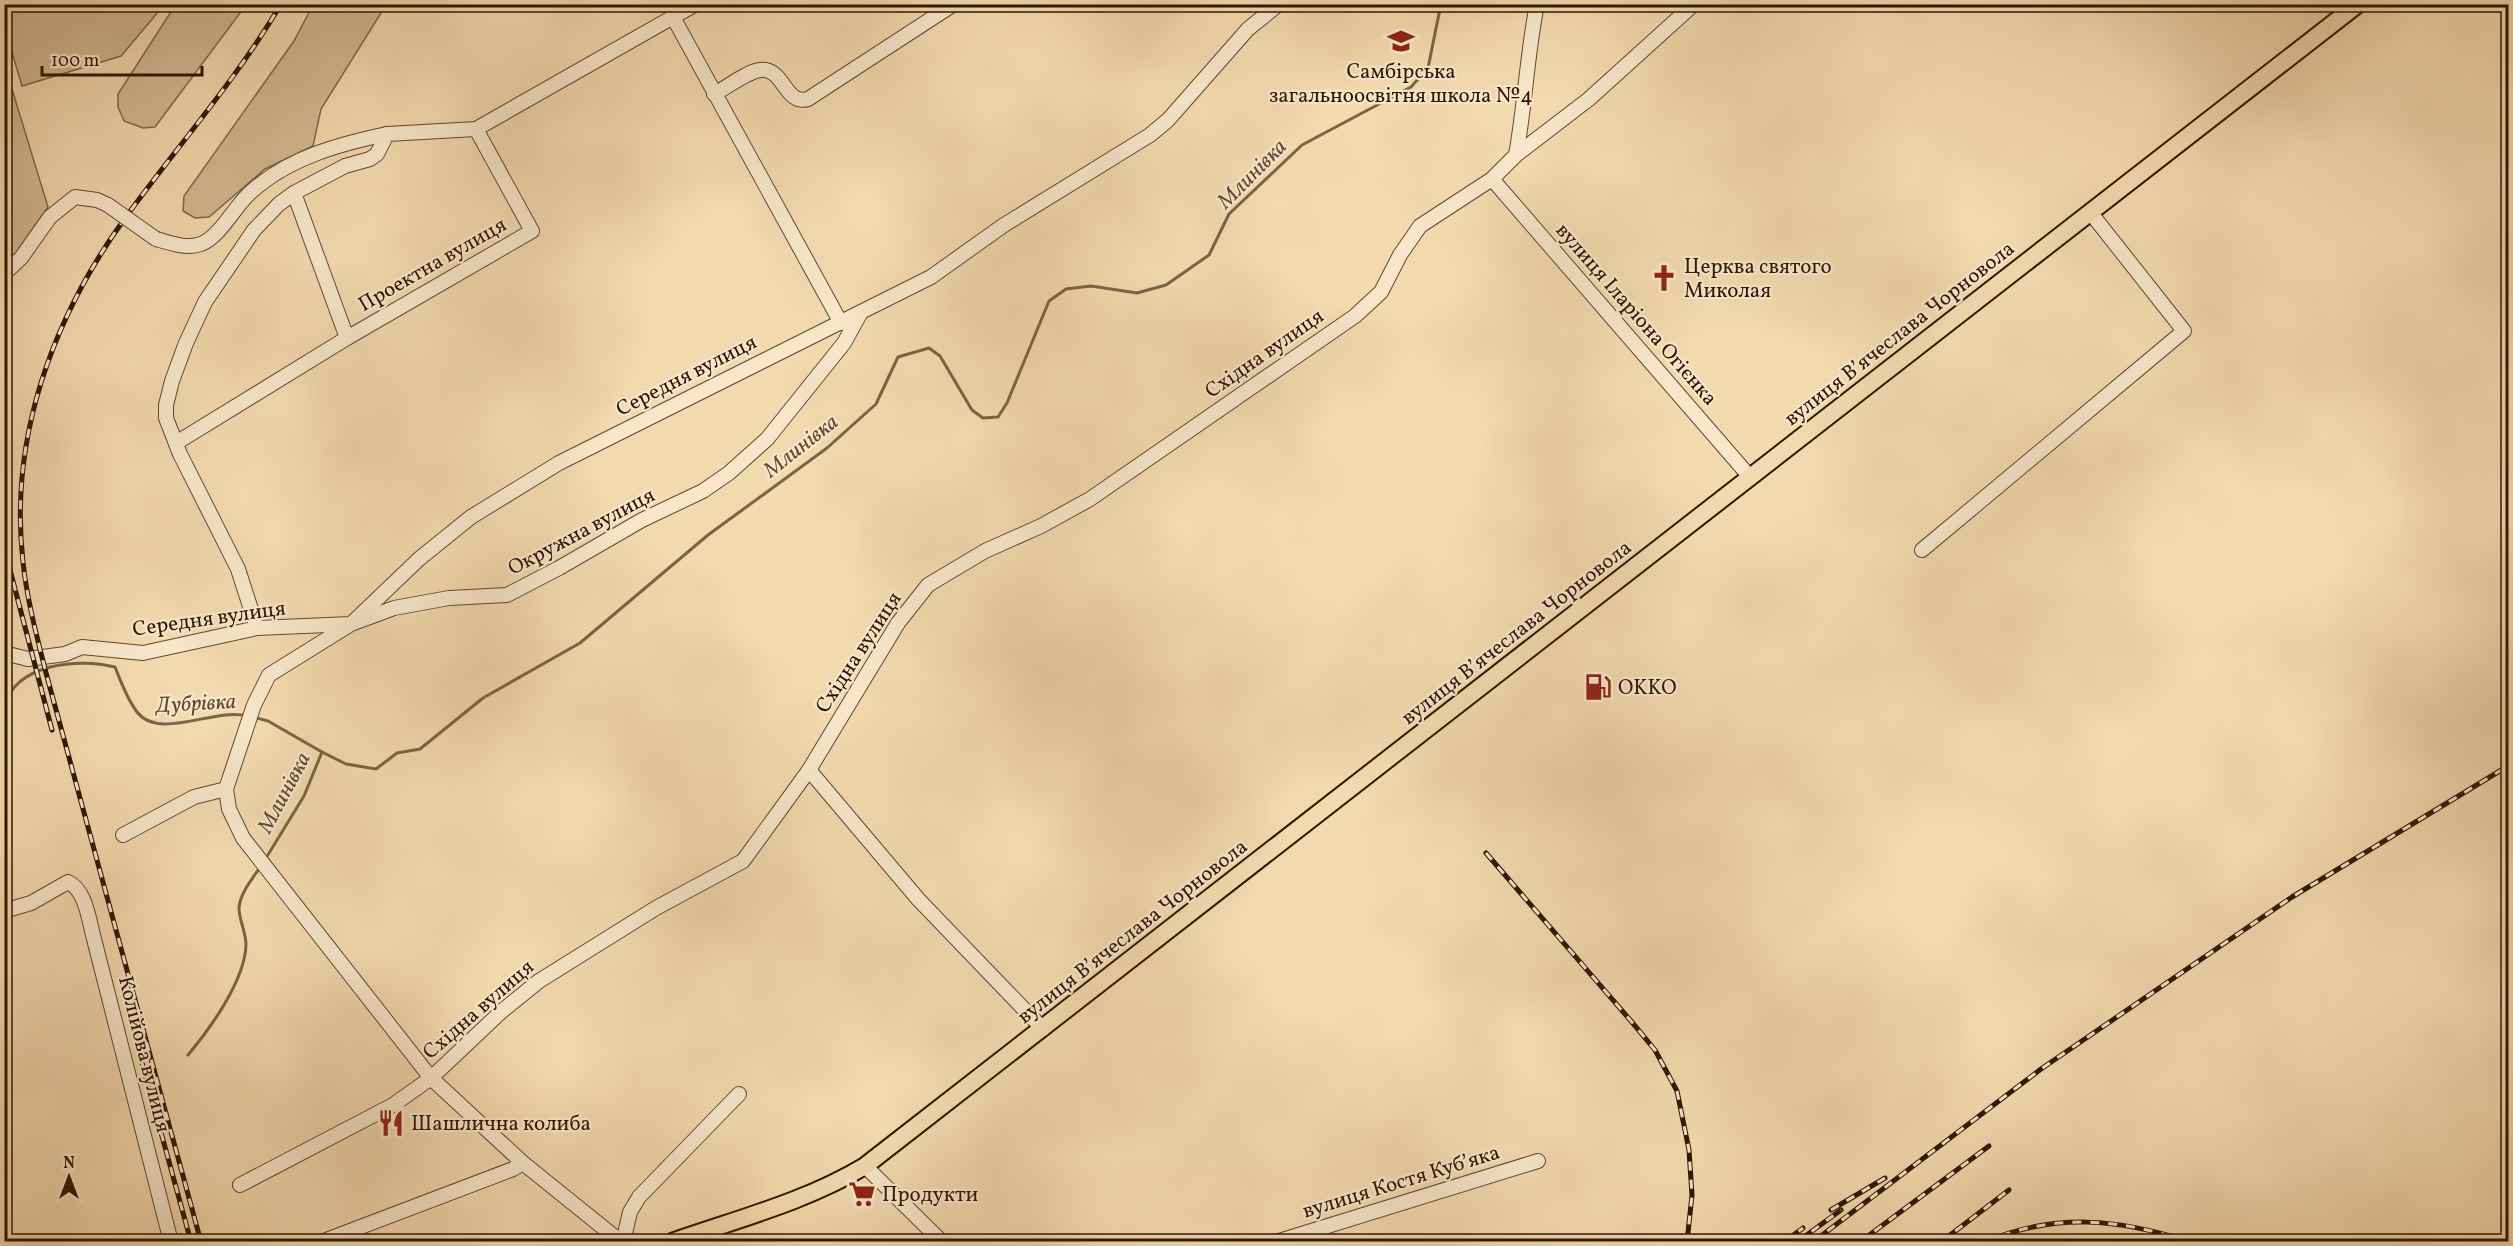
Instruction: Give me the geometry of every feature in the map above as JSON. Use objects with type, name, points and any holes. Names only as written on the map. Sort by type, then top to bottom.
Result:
[{"type":"main road","name":"вулиця Вʼячеслава Чорновола","points":[[672,1242],[800,1198],[834,1184],[865,1166],[2358,4]]},
{"type":"street","points":[[4,274],[21,258],[50,217],[75,197],[97,200],[108,205],[156,239],[177,244],[200,244],[212,236],[249,192],[267,178],[294,164],[344,143],[387,134],[476,129],[696,4]]},
{"type":"street","points":[[714,94],[758,70],[767,70],[774,72],[795,99],[801,101],[808,99],[954,4]]},
{"type":"street","name":"Середня вулиця","points":[[4,653],[28,659],[65,654],[82,647],[143,653],[257,628],[351,624],[420,559],[471,517],[540,475],[724,379],[861,314],[931,277],[1004,225],[1150,135],[1168,120],[1248,29],[1278,4]]},
{"type":"street","points":[[1516,155],[1537,4]]},
{"type":"street","name":"Східна вулиця","points":[[240,1185],[393,1106],[431,1078],[502,1011],[539,981],[656,908],[743,861],[809,770],[898,623],[928,585],[985,551],[1041,526],[1090,499],[1355,316],[1381,292],[1400,255],[1420,226],[1492,179],[1516,155],[1589,99],[1694,4]]},
{"type":"street","points":[[673,17],[841,323]]},
{"type":"street","name":"Проектна вулиця","points":[[176,443],[347,338],[532,231],[476,129]]},
{"type":"street","points":[[257,628],[238,569],[176,443],[166,418],[166,405],[186,343],[205,302],[254,230],[279,204],[294,193],[345,166],[370,159],[377,154],[387,134]]},
{"type":"street","name":"вулиця Іларіона Огієнка","points":[[1492,179],[1750,477]]},
{"type":"street","name":"Проектна вулиця","points":[[294,193],[347,338]]},
{"type":"street","points":[[1922,550],[2184,332],[2090,212]]},
{"type":"street","name":"Окружна вулиця","points":[[226,789],[254,705],[269,675],[351,624],[394,608],[449,598],[507,595],[642,520],[704,491],[729,473],[767,439],[843,343],[861,314]]},
{"type":"street","points":[[809,770],[918,899],[1043,1029]]},
{"type":"street","points":[[123,835],[194,797],[226,789],[229,809],[236,827],[431,1078],[523,1163],[622,1242],[630,1212],[639,1197],[739,1094]]},
{"type":"street","name":"Колійова вулиця","points":[[4,911],[31,903],[68,882],[75,885],[85,906],[171,1242]]},
{"type":"street","name":"вулиця Костя Кубʼяка","points":[[1276,1242],[1538,1161]]},
{"type":"street","points":[[321,1242],[513,1169],[523,1163]]},
{"type":"street","points":[[865,1166],[942,1242]]},
{"type":"shaded area","points":[[176,4],[246,5],[155,127],[143,128],[124,121],[118,107],[118,94]]},
{"type":"shaded area","points":[[4,5],[164,5],[121,56],[22,86],[5,29]]},
{"type":"shaded area","points":[[313,5],[386,5],[321,109],[313,146],[265,169],[209,217],[195,218],[183,211],[184,196],[294,41]]},
{"type":"shaded area","points":[[4,63],[48,207],[15,254],[5,264]]},
{"type":"waterway","name":"Млинівка","points":[[266,858],[304,796],[322,752],[346,764],[376,769],[397,753],[420,749],[483,698],[580,643],[708,535],[827,448],[876,404],[898,357],[929,348],[940,356],[972,410],[983,418],[998,417],[1007,403],[1049,301],[1066,289],[1091,286],[1137,293],[1166,285],[1209,255],[1229,214],[1302,145],[1411,87],[1428,68],[1441,4]]},
{"type":"waterway","name":"Дубрівка","points":[[4,706],[11,692],[22,680],[35,672],[50,667],[84,663],[115,667],[130,702],[137,712],[147,720],[159,724],[189,722],[234,714],[247,716]]},
{"type":"waterway","name":"Дубрівка","points":[[253,717],[268,721],[322,752]]},
{"type":"waterway","name":"Млинівка","points":[[188,1055],[216,1018],[240,973],[246,945],[239,913],[240,902],[247,886],[261,866]]},
{"type":"railway","points":[[201,1242],[46,673],[27,590],[20,516],[23,471],[30,426],[41,382],[56,340],[75,299],[123,221],[225,88],[281,4]]},
{"type":"railway","points":[[4,547],[52,730]]},
{"type":"railway","points":[[1813,1242],[2041,1069],[2292,897],[2508,766]]},
{"type":"railway","points":[[1486,853],[1655,1050],[1677,1091],[1689,1150],[1692,1195],[1687,1242]]},
{"type":"railway","points":[[142,1063],[191,1242]]},
{"type":"railway","points":[[1860,1242],[1989,1146]]},
{"type":"railway","points":[[1831,1210],[1885,1178]]},
{"type":"railway","points":[[1941,1242],[2009,1190]]},
{"type":"railway","points":[[1797,1242],[1841,1210]]},
{"type":"railway","points":[[1985,1242],[2011,1232],[2037,1226],[2088,1222],[2138,1228],[2191,1242]]},
{"type":"railway","points":[[1784,1242],[1803,1228]]},
{"type":"place","name":"Самбірська загальноосвітня школа №4","points":[[1401,41]]},
{"type":"place","name":"Церква святого Миколая","points":[[1664,278]]},
{"type":"place","name":"OKKO","points":[[1598,687]]},
{"type":"place","name":"Шашлична колиба","points":[[391,1123]]},
{"type":"place","name":"Продукти","points":[[862,1194]]}]
